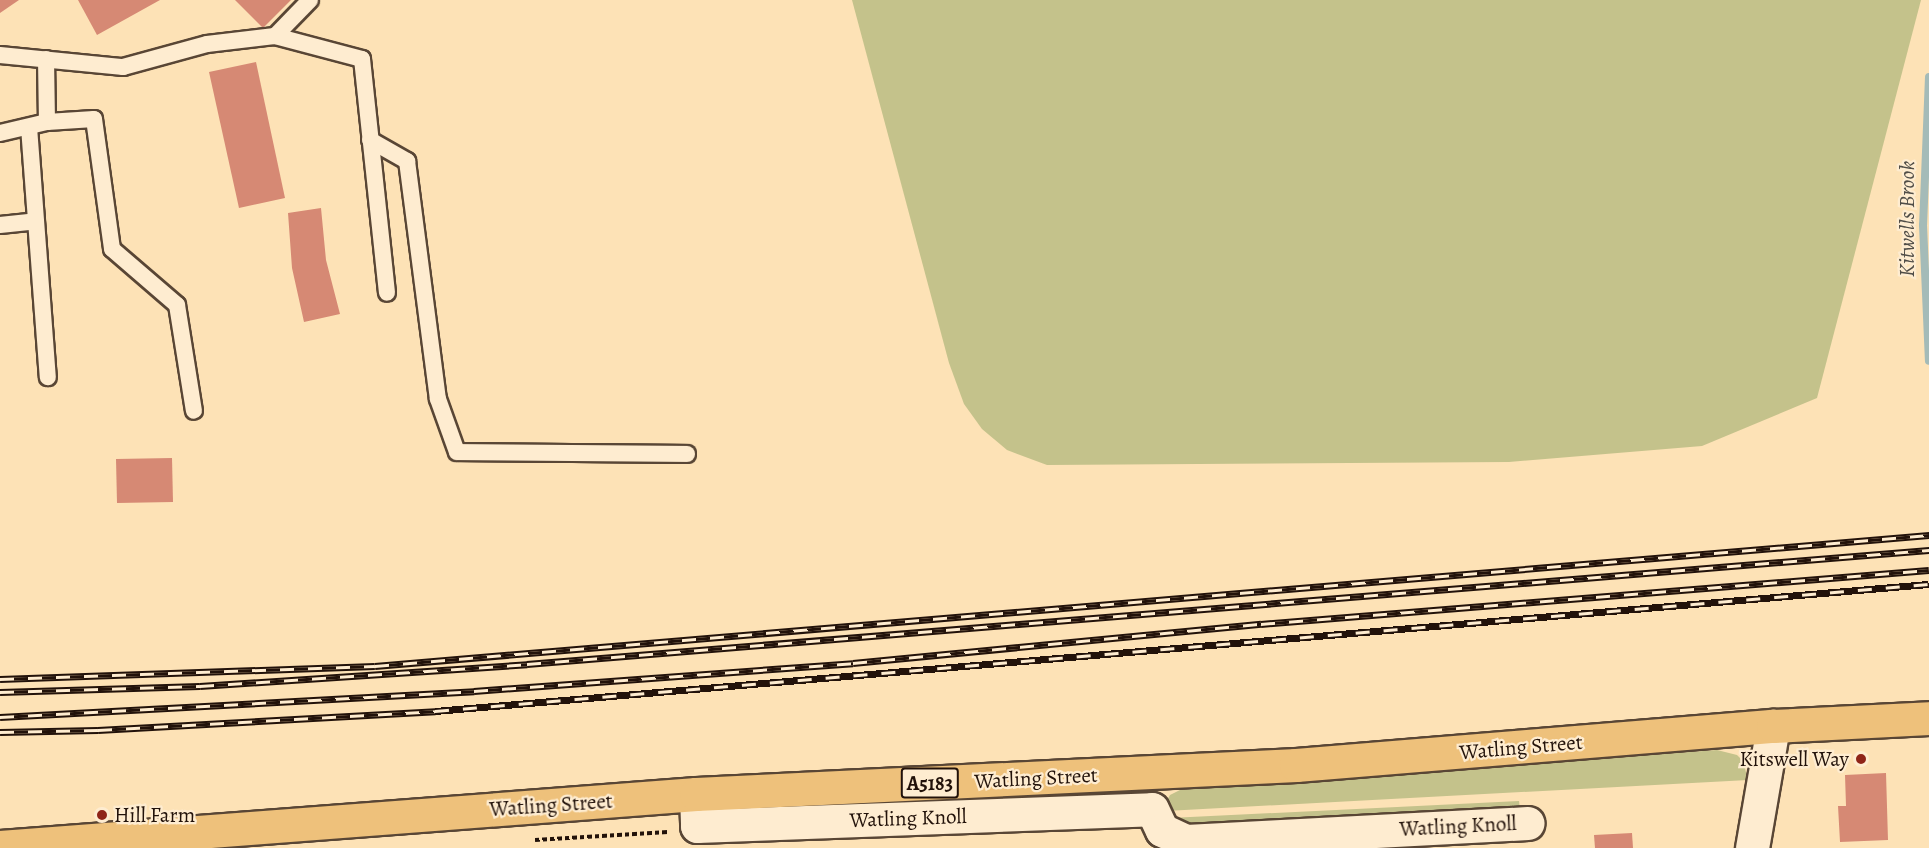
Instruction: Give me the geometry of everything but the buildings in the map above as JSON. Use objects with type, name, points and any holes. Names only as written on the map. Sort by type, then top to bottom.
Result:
[{"type":"main road","name":"Watling Street","points":[[0,847],[696,794],[1296,765],[1773,726],[1929,718]]},
{"type":"street","points":[[1752,848],[1773,726]]},
{"type":"street","points":[[1151,773],[1152,809]]},
{"type":"street","name":"Watling Knoll","points":[[696,794],[697,826],[1152,809],[1162,830],[1186,841],[1528,823]]},
{"type":"lane","points":[[275,36],[310,0]]},
{"type":"lane","points":[[0,55],[123,67],[207,44],[275,36],[362,59],[387,293]]},
{"type":"lane","points":[[46,59],[47,123]]},
{"type":"lane","points":[[0,133],[47,123],[94,119],[112,249],[177,305],[194,411]]},
{"type":"lane","points":[[29,127],[48,376]]},
{"type":"lane","points":[[370,140],[407,161],[438,399],[457,452],[687,454]]},
{"type":"lane","points":[[0,225],[36,221]]},
{"type":"path","points":[[528,840],[671,831]]},
{"type":"shaded area","points":[[852,0],[1921,0],[1817,398],[1702,446],[1509,462],[1047,465],[1007,450],[982,429],[964,404],[949,363]]},
{"type":"shaded area","points":[[1717,750],[1737,755],[1743,761],[1748,780],[1166,811],[1165,804],[1170,795],[1182,789]]},
{"type":"shaded area","points":[[1519,801],[1520,810],[1200,829],[1170,818]]},
{"type":"waterway","name":"Kitwells Brook","points":[[1929,77],[1923,225],[1929,361]]},
{"type":"railway","points":[[0,679],[375,666],[1929,535]]},
{"type":"railway","points":[[0,692],[200,686],[527,664],[1929,550]]},
{"type":"railway","points":[[0,717],[474,691],[853,663],[1261,624],[1929,570]]},
{"type":"railway","points":[[0,732],[98,730],[435,711],[1929,584]]},
{"type":"place","name":"Kitswell Way","points":[[1861,759]]},
{"type":"place","name":"Hill Farm","points":[[102,815]]}]
